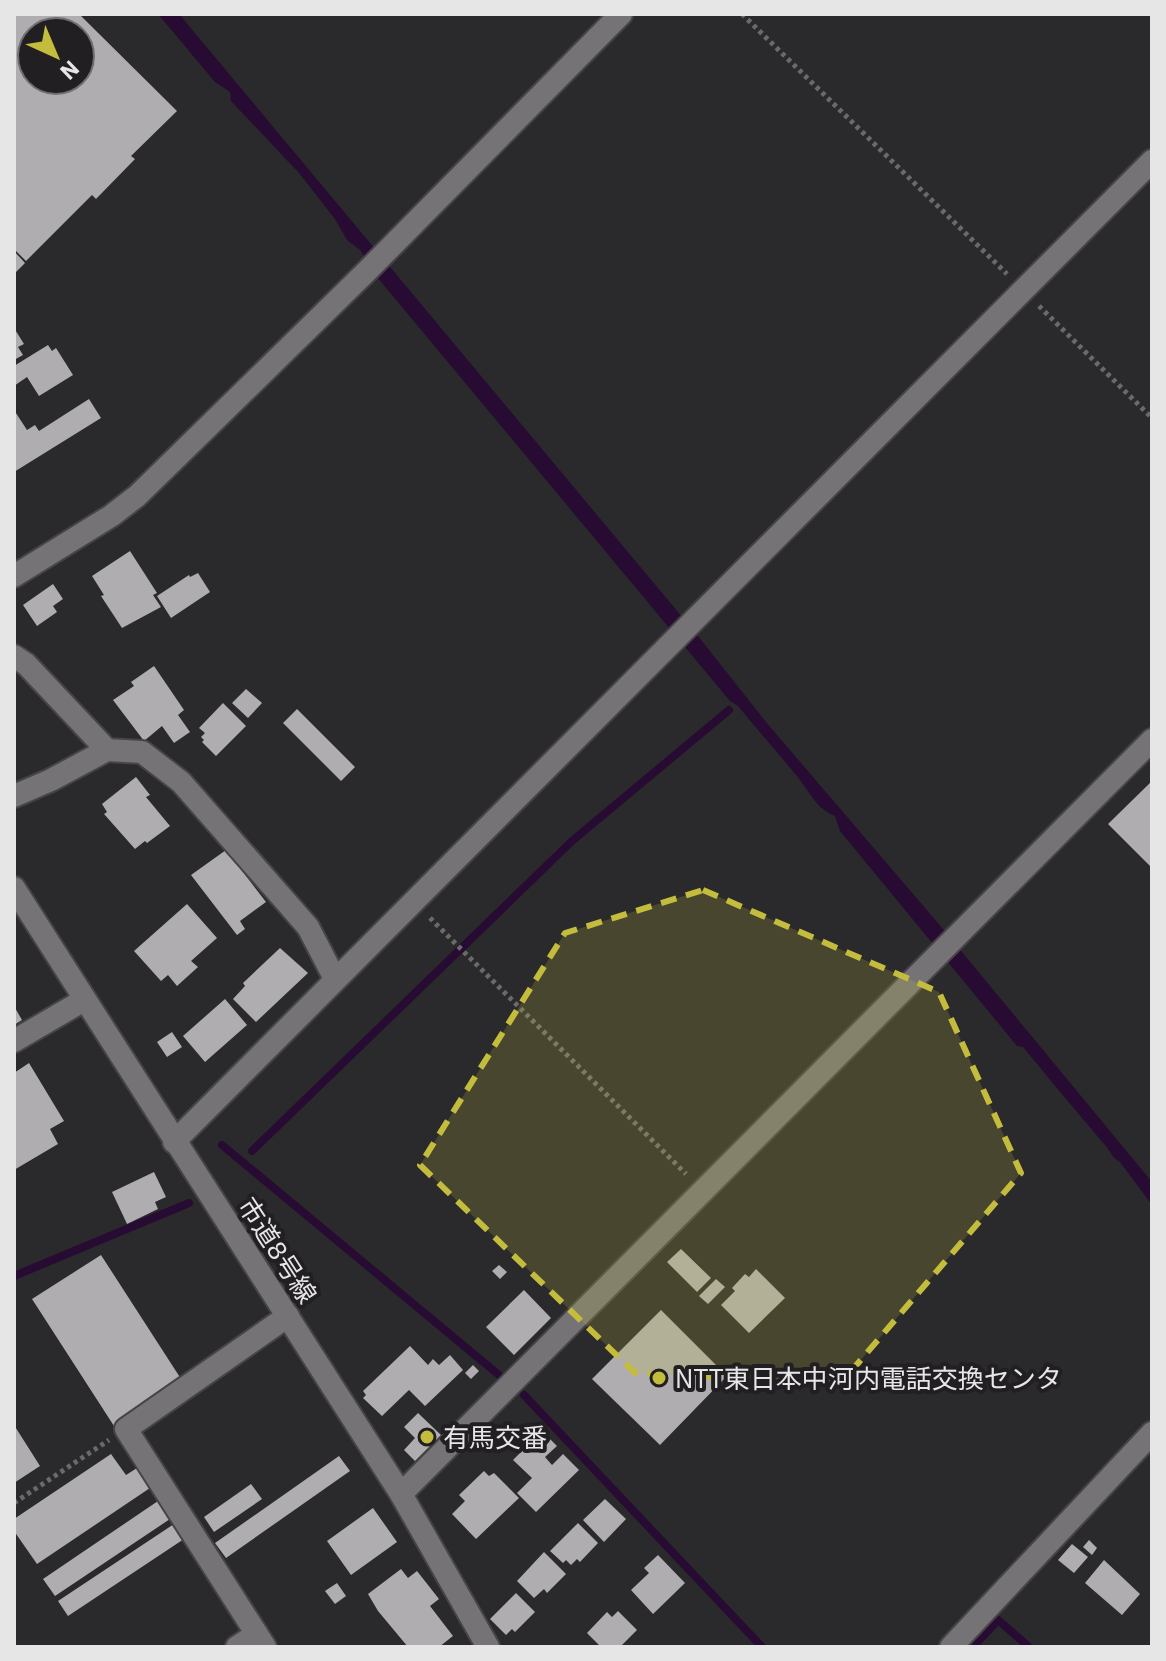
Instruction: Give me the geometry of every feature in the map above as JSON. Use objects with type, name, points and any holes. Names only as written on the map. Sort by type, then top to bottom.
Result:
[{"type":"street","points":[[14,576],[111,516],[137,496],[375,264],[621,14]]},
{"type":"street","points":[[174,1142],[1152,161]]},
{"type":"street","points":[[14,656],[26,664],[107,750]]},
{"type":"street","points":[[401,1494],[1152,740]]},
{"type":"street","points":[[14,796],[107,750],[142,752],[181,782],[308,927],[335,979]]},
{"type":"street","name":"市道8号線","points":[[14,888],[401,1494],[485,1646]]},
{"type":"street","points":[[14,1041],[84,1000]]},
{"type":"street","points":[[237,1647],[261,1640],[126,1429],[288,1316]]},
{"type":"street","points":[[951,1647],[1152,1433]]},
{"type":"path","points":[[742,14],[1152,418]]},
{"type":"path","points":[[440,927],[703,1192]]},
{"type":"path","points":[[14,1503],[126,1429]]},
{"type":"highlighted area","points":[[703,890],[939,992],[1021,1173],[841,1383],[635,1373],[420,1165],[565,933]]},
{"type":"shaded area","points":[[158,14],[179,14],[698,636],[766,722],[943,929],[1152,1182],[1152,1205],[1120,1162],[1023,1047],[1017,1046],[840,831],[835,816],[818,804],[738,706],[730,701],[377,277],[360,250],[347,240],[335,219],[299,173],[231,101],[230,92],[215,82]]},
{"type":"building","points":[[14,14],[79,14],[81,16],[16,16],[16,96],[96,96],[96,31],[177,111],[131,156],[135,159],[96,199],[92,195],[26,261],[14,249]]},
{"type":"building","points":[[14,251],[25,263],[14,274]]},
{"type":"building","points":[[14,328],[24,344],[18,347],[23,355],[14,360]]},
{"type":"building","points":[[48,345],[52,351],[56,348],[73,375],[39,396],[27,377],[14,386],[14,366]]},
{"type":"building","points":[[89,399],[101,418],[14,472],[14,410],[27,430],[35,425],[39,431]]},
{"type":"building","points":[[130,551],[157,593],[153,595],[161,607],[122,628],[92,576]]},
{"type":"building","points":[[198,573],[210,592],[171,618],[157,596],[189,575]]},
{"type":"building","points":[[53,584],[63,599],[53,606],[57,612],[37,626],[23,605]]},
{"type":"building","points":[[154,666],[184,710],[178,715],[190,732],[174,743],[162,726],[144,741],[113,700],[134,686],[131,682]]},
{"type":"building","points":[[246,689],[262,703],[248,718],[232,703]]},
{"type":"building","points":[[223,703],[246,726],[216,756],[202,742],[201,737],[205,733],[199,728]]},
{"type":"building","points":[[297,709],[355,767],[341,781],[283,723]]},
{"type":"building","points":[[136,777],[150,795],[146,797],[170,826],[135,849],[104,814],[107,812],[102,804]]},
{"type":"building","points":[[1152,781],[1152,868],[1108,824]]},
{"type":"building","points":[[226,850],[266,902],[240,921],[245,929],[237,935],[191,875]]},
{"type":"building","points":[[187,904],[217,938],[191,961],[198,967],[177,986],[168,975],[161,981],[134,951]]},
{"type":"building","points":[[280,948],[308,973],[256,1022],[233,999],[245,986],[243,983]]},
{"type":"building","points":[[225,999],[247,1025],[205,1062],[183,1036]]},
{"type":"building","points":[[14,1006],[22,1020],[14,1025]]},
{"type":"building","points":[[172,1032],[182,1047],[167,1057],[157,1042]]},
{"type":"building","points":[[29,1063],[64,1121],[50,1129],[58,1144],[14,1170],[14,1073]]},
{"type":"building","points":[[154,1172],[166,1197],[155,1202],[158,1209],[127,1224],[112,1192]]},
{"type":"building","points":[[681,1249],[711,1278],[697,1292],[667,1262]]},
{"type":"building","points":[[101,1255],[183,1382],[114,1426],[32,1299]]},
{"type":"building","points":[[499,1265],[507,1272],[500,1279],[492,1271]]},
{"type":"building","points":[[756,1269],[785,1298],[749,1333],[721,1305],[735,1291],[732,1288],[745,1274],[749,1277]]},
{"type":"building","points":[[716,1279],[725,1287],[708,1304],[699,1296]]},
{"type":"building","points":[[524,1290],[551,1318],[514,1355],[486,1327]]},
{"type":"building","name":"NTT東日本中河内電話交換センタ","points":[[661,1310],[727,1376],[660,1445],[592,1379]]},
{"type":"building","points":[[410,1346],[428,1365],[433,1359],[439,1365],[450,1355],[463,1370],[425,1406],[409,1390],[382,1416],[363,1398],[366,1395],[363,1391]]},
{"type":"building","points":[[473,1365],[479,1371],[471,1379],[465,1373]]},
{"type":"building","name":"有馬交番","points":[[418,1413],[441,1435],[415,1461],[404,1450],[415,1438],[404,1427]]},
{"type":"building","points":[[14,1425],[40,1466],[14,1483]]},
{"type":"building","points":[[542,1431],[557,1446],[545,1457],[552,1465],[563,1454],[579,1470],[536,1512],[517,1493],[532,1478],[513,1460]]},
{"type":"building","points":[[111,1454],[126,1475],[137,1468],[150,1488],[37,1564],[14,1531],[14,1519]]},
{"type":"building","points":[[339,1456],[350,1471],[226,1558],[215,1543]]},
{"type":"building","points":[[484,1471],[489,1476],[494,1473],[519,1498],[476,1539],[452,1514],[465,1501],[459,1495]]},
{"type":"building","points":[[251,1484],[262,1499],[214,1532],[204,1517]]},
{"type":"building","points":[[605,1499],[626,1519],[604,1542],[583,1520]]},
{"type":"building","points":[[158,1501],[170,1519],[55,1596],[43,1579]]},
{"type":"building","points":[[373,1508],[397,1542],[351,1575],[327,1541]]},
{"type":"building","points":[[578,1523],[598,1543],[580,1562],[577,1559],[571,1565],[566,1560],[563,1563],[550,1551]]},
{"type":"building","points":[[174,1524],[184,1539],[68,1616],[58,1601]]},
{"type":"building","points":[[1089,1540],[1097,1548],[1092,1555],[1083,1547]]},
{"type":"building","points":[[1072,1544],[1088,1557],[1074,1573],[1058,1560]]},
{"type":"building","points":[[544,1552],[566,1574],[547,1593],[544,1589],[534,1598],[517,1581]]},
{"type":"building","points":[[658,1555],[685,1583],[653,1614],[631,1590],[649,1573],[644,1568]]},
{"type":"building","points":[[1104,1560],[1140,1594],[1122,1615],[1085,1583]]},
{"type":"building","points":[[401,1569],[408,1578],[417,1571],[439,1599],[430,1606],[453,1636],[439,1647],[408,1647],[368,1594]]},
{"type":"building","points":[[337,1583],[346,1596],[335,1604],[325,1591]]},
{"type":"building","points":[[516,1593],[535,1612],[515,1632],[512,1629],[506,1635],[490,1619]]},
{"type":"building","points":[[618,1611],[637,1630],[620,1647],[601,1647],[587,1633],[607,1612],[612,1617]]},
{"type":"waterway","points":[[252,1151],[572,841],[729,710]]},
{"type":"waterway","points":[[222,1145],[505,1380]]},
{"type":"waterway","points":[[14,1276],[189,1203]]},
{"type":"waterway","points":[[524,1395],[762,1647]]},
{"type":"waterway","points":[[973,1647],[998,1620],[1029,1647]]},
{"type":"place","name":"NTT東日本中河内電話交換センタ","points":[[659,1378]]},
{"type":"place","name":"有馬交番","points":[[427,1437]]}]
